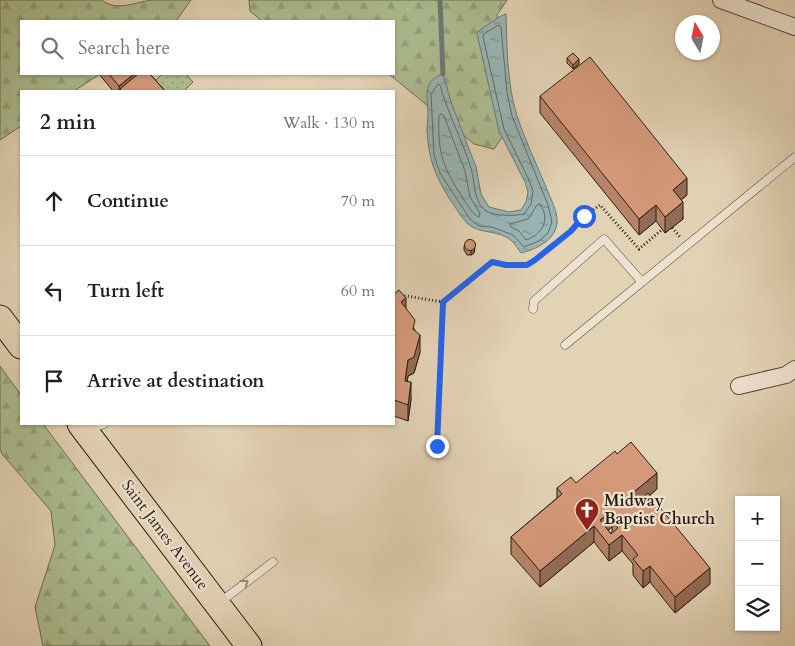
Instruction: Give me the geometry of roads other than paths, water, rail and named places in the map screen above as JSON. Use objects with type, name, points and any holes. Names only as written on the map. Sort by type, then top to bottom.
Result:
[{"type":"main road","points":[[0,318],[20,343]]},
{"type":"main road","name":"Saint James Avenue","points":[[90,426],[249,646]]},
{"type":"street","points":[[721,0],[795,27]]},
{"type":"street","points":[[738,386],[786,375],[795,369]]},
{"type":"lane","points":[[565,345],[795,156]]},
{"type":"lane","points":[[533,310],[534,301],[604,239],[642,282]]},
{"type":"lane","points":[[217,604],[273,562]]},
{"type":"water","points":[[506,14],[508,66],[517,116],[557,218],[553,235],[549,239],[533,249],[521,253],[507,237],[472,227],[462,217],[449,198],[436,173],[429,150],[427,131],[429,85],[432,80],[443,74],[451,102],[476,167],[481,194],[489,207],[509,212],[521,210],[526,202],[528,192],[525,182],[499,131],[477,32]]},
{"type":"waterway","points":[[440,0],[443,74]]},
{"type":"place","name":"Midway Baptist Church","points":[[587,531]]}]
